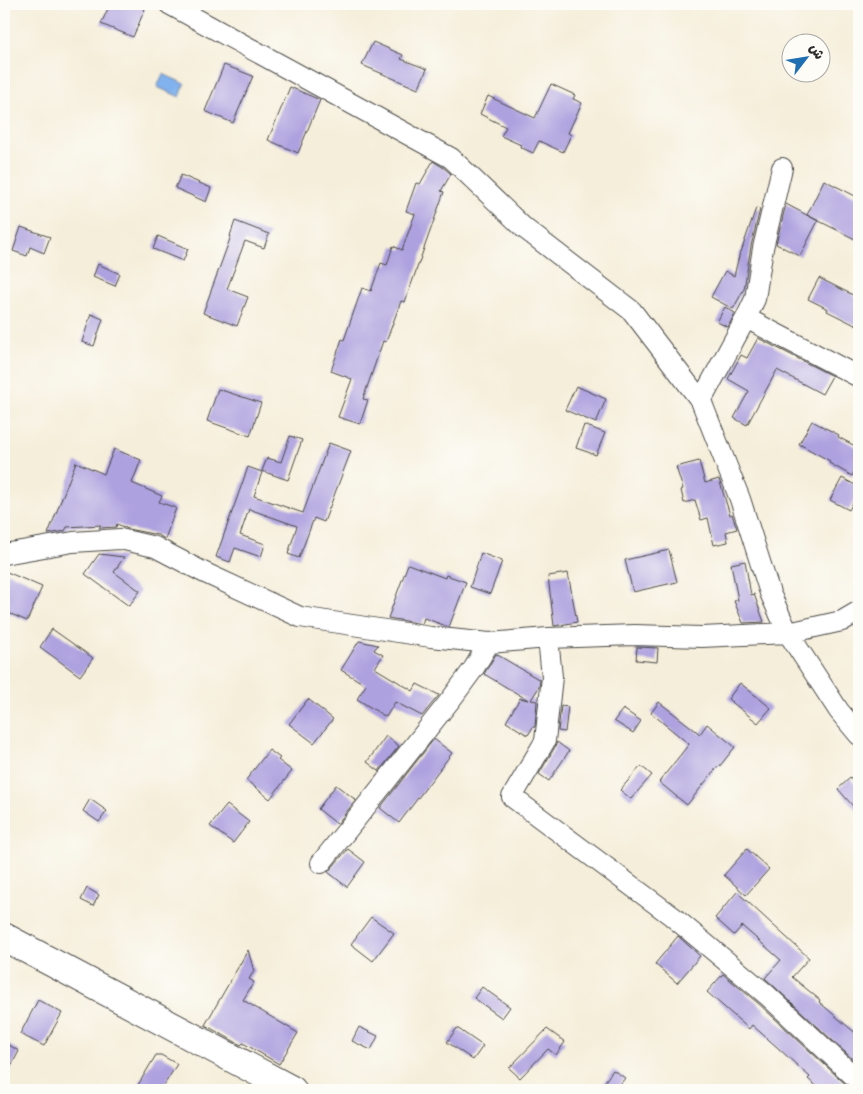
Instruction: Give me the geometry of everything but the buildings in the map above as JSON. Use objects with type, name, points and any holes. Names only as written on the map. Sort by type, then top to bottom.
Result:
[{"type":"main road","points":[[4,937],[292,1090]]},
{"type":"street","points":[[169,4],[451,158],[524,228],[632,311],[701,400],[740,499],[770,593],[788,633],[839,711],[859,735]]},
{"type":"street","points":[[701,400],[755,299],[782,168]]},
{"type":"street","points":[[746,318],[859,377]]},
{"type":"street","points":[[4,554],[73,542],[120,538],[155,546],[203,572],[300,617],[431,637],[489,643],[548,638],[635,635],[702,637],[788,633],[842,621],[859,611]]},
{"type":"street","points":[[548,638],[552,677],[545,741],[512,797],[672,916],[767,995],[859,1080]]},
{"type":"street","points":[[321,863],[452,698],[474,668],[489,643]]},
{"type":"water","points":[[163,74],[185,84],[180,97],[157,87]]}]
